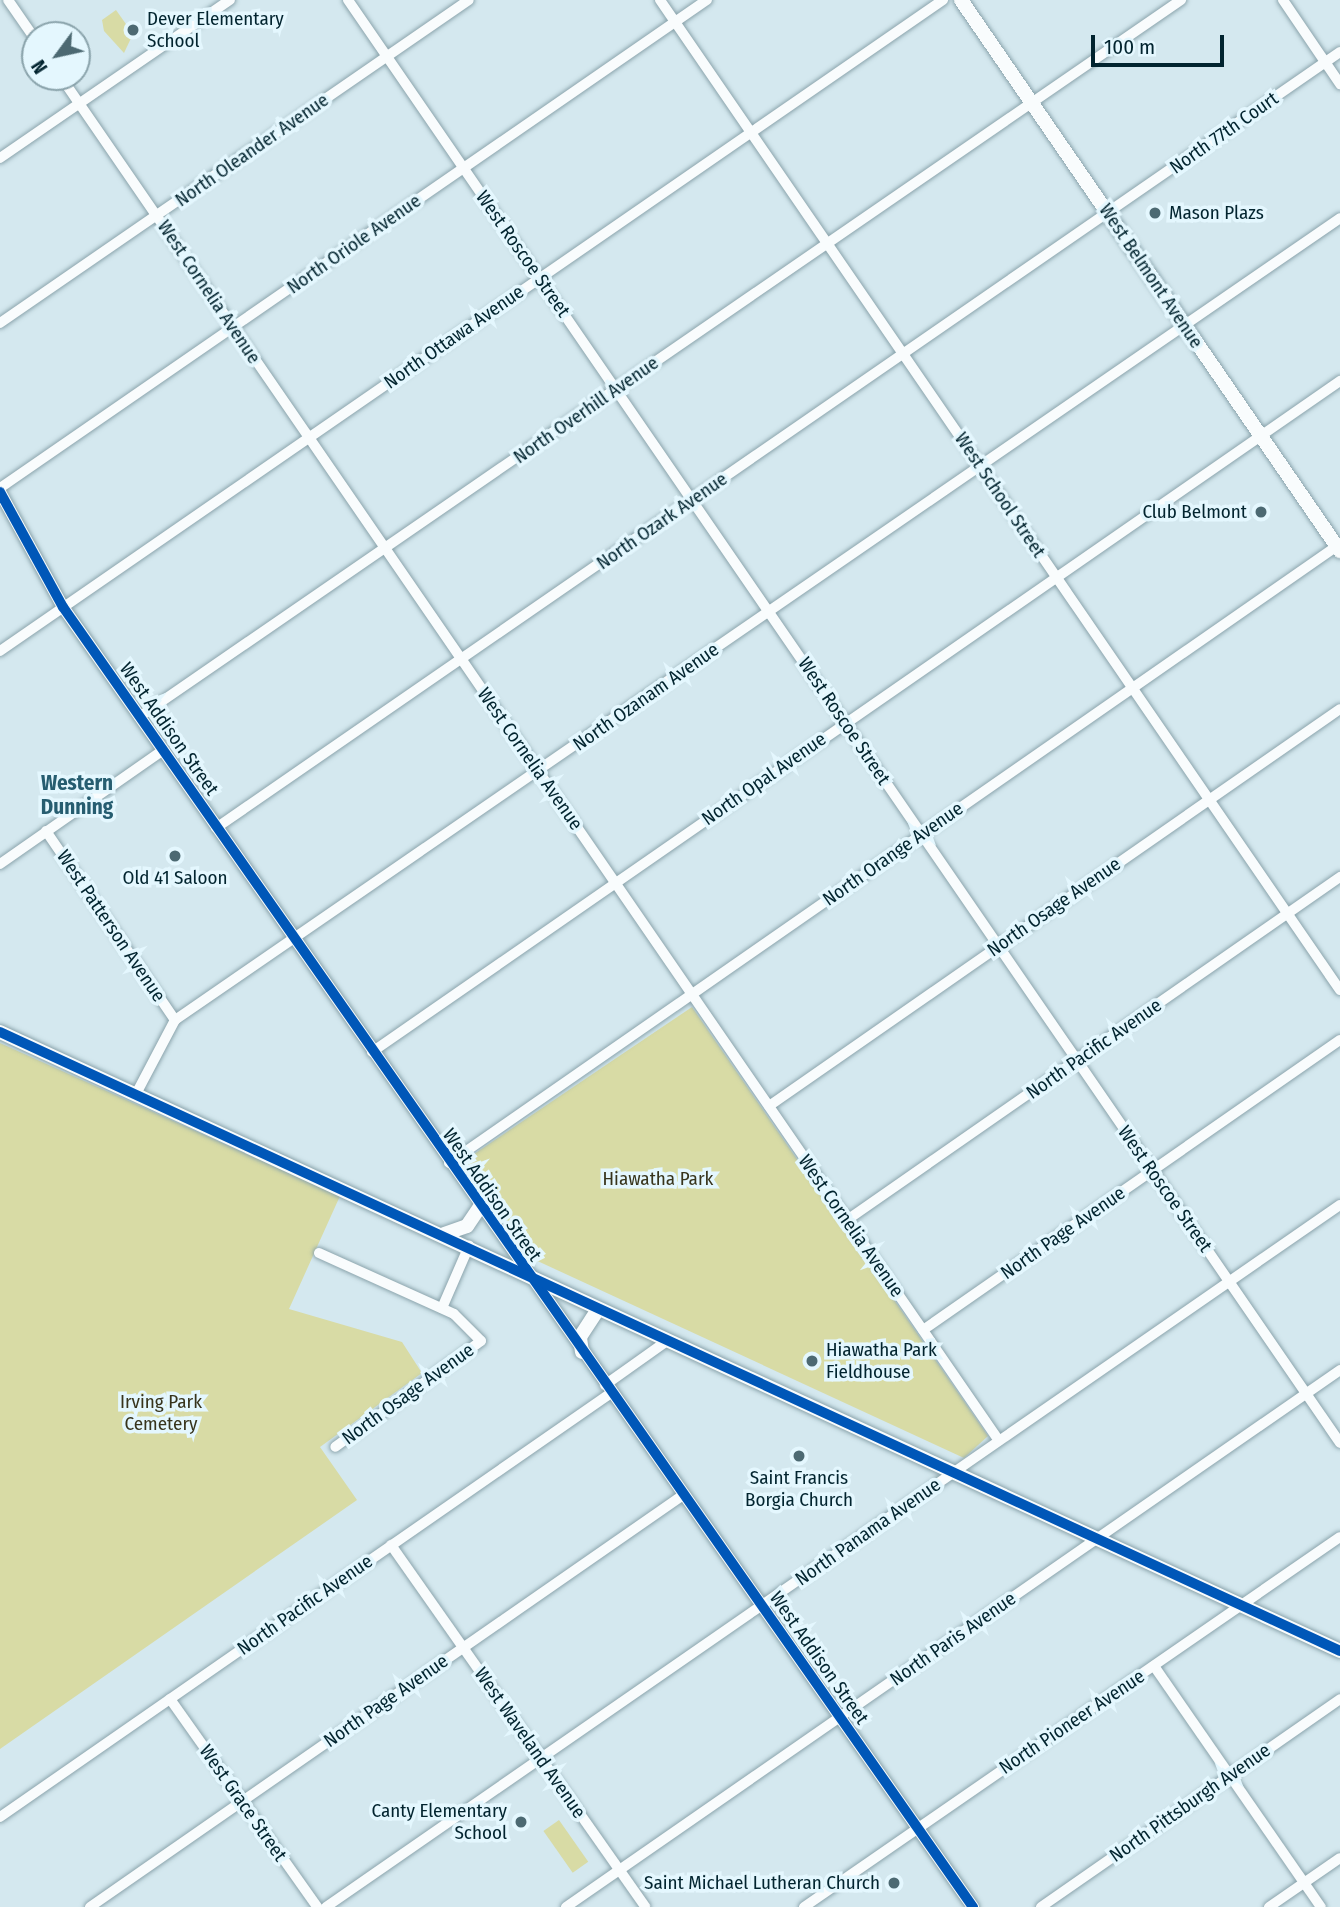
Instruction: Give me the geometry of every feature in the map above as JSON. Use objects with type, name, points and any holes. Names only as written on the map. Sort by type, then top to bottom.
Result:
[{"type":"main road","name":"West Belmont Avenue","points":[[961,0],[1339,547]]},
{"type":"main road","points":[[0,1032],[523,1270],[664,1343],[1340,1651]]},
{"type":"main road","points":[[444,1234],[467,1226],[480,1206]]},
{"type":"main road","points":[[582,1352],[580,1337],[598,1309]]},
{"type":"street","points":[[8,0],[23,21]]},
{"type":"street","points":[[0,158],[230,0]]},
{"type":"street","name":"West Roscoe Street","points":[[348,0],[1340,1443]]},
{"type":"street","name":"North Oleander Avenue","points":[[0,323],[468,0]]},
{"type":"street","name":"West School Street","points":[[660,0],[1340,990]]},
{"type":"street","name":"North Oriole Avenue","points":[[0,490],[707,0]]},
{"type":"street","name":"North Ottawa Avenue","points":[[0,651],[943,0]]},
{"type":"street","name":"North Overhill Avenue","points":[[139,717],[1181,0]]},
{"type":"street","points":[[1283,0],[1340,83]]},
{"type":"street","name":"North 77th Court","points":[[1108,214],[1340,52]]},
{"type":"street","name":"West Cornelia Avenue","points":[[70,91],[999,1441]]},
{"type":"street","name":"North Ozark Avenue","points":[[216,828],[1108,214]]},
{"type":"street","name":"North Ozanam Avenue","points":[[136,1094],[175,1020],[295,940],[1340,218]]},
{"type":"street","name":"North Opal Avenue","points":[[372,1052],[1340,381]]},
{"type":"street","name":"West Addison Street","points":[[0,490],[62,607],[523,1270],[973,1907]]},
{"type":"street","name":"North Orange Avenue","points":[[449,1163],[1339,547]]},
{"type":"street","name":"North Osage Avenue","points":[[769,1106],[1340,709]]},
{"type":"street","points":[[0,864],[162,751]]},
{"type":"street","name":"West Patterson Avenue","points":[[46,831],[175,1020]]},
{"type":"street","name":"North Pacific Avenue","points":[[847,1220],[1340,877]]},
{"type":"street","name":"North Page Avenue","points":[[923,1330],[1340,1040]]},
{"type":"street","name":"North Panama Avenue","points":[[327,1907],[1340,1205]]},
{"type":"street","points":[[318,1253],[442,1308],[469,1246]]},
{"type":"street","name":"North Osage Avenue","points":[[335,1447],[481,1341],[442,1308]]},
{"type":"street","name":"North Pacific Avenue","points":[[0,1817],[391,1545],[608,1389],[664,1343]]},
{"type":"street","name":"North Paris Avenue","points":[[566,1907],[1340,1370]]},
{"type":"street","name":"North Page Avenue","points":[[90,1907],[682,1495]]},
{"type":"street","name":"North Pioneer Avenue","points":[[804,1907],[1340,1537]]},
{"type":"street","name":"West Waveland Avenue","points":[[391,1545],[645,1907]]},
{"type":"street","points":[[1154,1666],[1321,1907]]},
{"type":"street","name":"West Grace Street","points":[[170,1699],[317,1907]]},
{"type":"street","name":"North Pittsburgh Avenue","points":[[1041,1907],[1340,1699]]},
{"type":"street","points":[[1269,1907],[1340,1858]]},
{"type":"green space","points":[[116,10],[133,34],[124,53],[104,31],[102,20]]},
{"type":"green space","name":"Hiawatha Park","points":[[692,1007],[988,1436],[964,1458],[531,1258],[467,1166],[468,1158]]},
{"type":"green space","name":"Irving Park Cemetery","points":[[0,1043],[340,1196],[289,1309],[402,1342],[422,1373],[320,1447],[357,1500],[0,1749]]},
{"type":"green space","points":[[559,1820],[588,1862],[573,1873],[543,1831]]},
{"type":"cycle path","points":[[0,492],[63,607],[973,1907]]},
{"type":"cycle path","points":[[0,1032],[1340,1651]]},
{"type":"place","name":"Dever Elementary School","points":[[133,30]]},
{"type":"place","name":"Mason Plazs","points":[[1155,213]]},
{"type":"place","name":"Club Belmont","points":[[1261,512]]},
{"type":"place","name":"Old 41 Saloon","points":[[175,856]]},
{"type":"place","name":"Hiawatha Park Fieldhouse","points":[[812,1361]]},
{"type":"place","name":"Saint Francis Borgia Church","points":[[799,1456]]},
{"type":"place","name":"Canty Elementary School","points":[[521,1822]]},
{"type":"place","name":"Saint Michael Lutheran Church","points":[[894,1883]]},
{"type":"district","name":"Western Dunning","points":[[77,795]]}]
